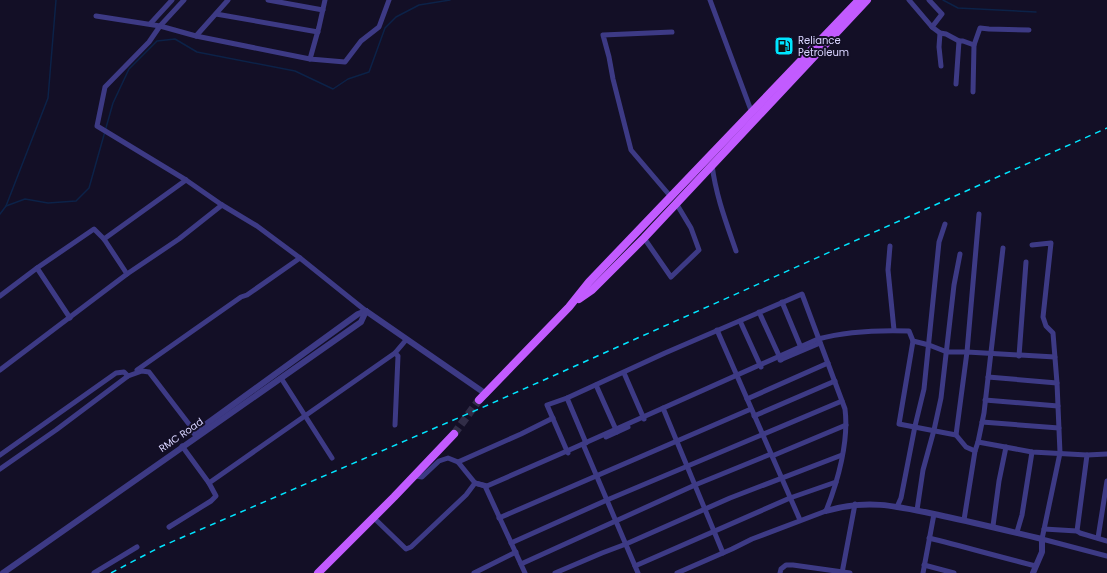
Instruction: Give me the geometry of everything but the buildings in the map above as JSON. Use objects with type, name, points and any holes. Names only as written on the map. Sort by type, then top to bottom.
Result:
[{"type":"main road","points":[[569,307],[592,290],[644,238],[671,203],[859,0]]},
{"type":"main road","points":[[479,400],[569,307],[590,282],[712,165],[754,115],[867,0]]},
{"type":"main road","points":[[318,573],[374,518],[454,434]]},
{"type":"street","points":[[150,24],[172,0]]},
{"type":"street","points":[[184,0],[160,26],[149,42],[105,87],[97,126],[186,180],[222,205],[257,226],[300,258],[366,311],[406,340],[440,360],[486,394]]},
{"type":"street","points":[[196,36],[228,0]]},
{"type":"street","points":[[268,0],[323,10]]},
{"type":"street","points":[[310,59],[318,32],[324,0]]},
{"type":"street","points":[[96,16],[160,26],[196,36],[310,59],[345,62],[360,40],[379,27],[389,0]]},
{"type":"street","points":[[710,0],[754,115]]},
{"type":"street","points":[[909,0],[932,28],[959,41],[974,45]]},
{"type":"street","points":[[929,0],[942,14],[932,28]]},
{"type":"street","points":[[216,14],[318,32]]},
{"type":"street","points":[[974,92],[974,45],[980,28],[989,30],[1030,30]]},
{"type":"street","points":[[644,238],[671,277],[699,250],[691,228],[631,150],[613,79],[610,58],[603,35],[672,32]]},
{"type":"street","points":[[940,33],[939,47],[941,66]]},
{"type":"street","points":[[956,84],[959,41]]},
{"type":"street","points":[[712,165],[714,184],[719,204],[736,251]]},
{"type":"street","points":[[104,239],[186,180]]},
{"type":"street","points":[[0,370],[127,274],[179,239],[222,205]]},
{"type":"street","points":[[956,435],[967,352],[979,214]]},
{"type":"street","points":[[897,507],[901,498],[924,389],[938,242],[945,224]]},
{"type":"street","points":[[0,296],[37,268],[94,229],[104,239],[127,274]]},
{"type":"street","points":[[1032,245],[1051,243],[1043,317],[1046,326],[1053,333],[1060,454],[1042,539],[1042,552],[1033,573]]},
{"type":"street","points":[[890,246],[888,270],[894,330]]},
{"type":"street","points":[[964,520],[975,451],[982,422],[1003,248]]},
{"type":"street","points":[[917,510],[923,470],[941,398],[954,285],[960,254]]},
{"type":"street","points":[[0,469],[56,430],[150,360],[240,297],[247,295],[300,258]]},
{"type":"street","points":[[1019,356],[1026,262]]},
{"type":"street","points":[[37,268],[70,318]]},
{"type":"street","points":[[567,452],[547,405],[567,398],[717,330],[802,294],[845,409],[846,425],[842,455],[836,482],[826,511]]},
{"type":"street","points":[[782,302],[802,349]]},
{"type":"street","name":"RMC Road","points":[[3,573],[182,446],[361,322],[366,311]]},
{"type":"street","name":"RMC Road","points":[[0,571],[358,314],[366,311]]},
{"type":"street","points":[[759,312],[780,358]]},
{"type":"street","points":[[740,321],[761,367]]},
{"type":"street","points":[[717,330],[801,520]]},
{"type":"street","points":[[475,483],[487,486],[833,335],[894,330],[909,331],[913,341],[899,424],[956,435],[966,447],[975,451]]},
{"type":"street","points":[[209,483],[395,353],[406,340]]},
{"type":"street","points":[[913,341],[947,352],[1055,357]]},
{"type":"street","points":[[395,353],[398,356],[395,425]]},
{"type":"street","points":[[748,399],[828,363]]},
{"type":"street","points":[[134,373],[142,371],[149,372],[195,432]]},
{"type":"street","points":[[0,455],[116,373],[124,372],[128,376]]},
{"type":"street","points":[[624,373],[643,419]]},
{"type":"street","points":[[988,377],[1057,383]]},
{"type":"street","points":[[281,378],[332,458]]},
{"type":"street","points":[[755,415],[835,382]]},
{"type":"street","points":[[596,385],[616,431]]},
{"type":"street","points":[[567,398],[607,500],[638,573]]},
{"type":"street","points":[[748,399],[751,409],[755,415]]},
{"type":"street","points":[[985,400],[1058,406]]},
{"type":"street","points":[[511,543],[607,500],[842,401]]},
{"type":"street","points":[[499,518],[751,409]]},
{"type":"street","points":[[664,410],[724,553]]},
{"type":"street","points":[[458,462],[553,418]]},
{"type":"street","points":[[982,422],[1059,428]]},
{"type":"street","points":[[521,564],[695,486],[846,425]]},
{"type":"street","points":[[978,442],[1032,452],[1088,455],[1107,454]]},
{"type":"street","points":[[169,527],[216,496],[209,483],[182,446]]},
{"type":"street","points":[[993,526],[999,481],[1006,447]]},
{"type":"street","points":[[487,490],[567,452]]},
{"type":"street","points":[[1017,532],[1022,515],[1032,452]]},
{"type":"street","points":[[555,573],[782,477],[842,455]]},
{"type":"street","points":[[1077,531],[1088,455]]},
{"type":"street","points":[[415,476],[422,477],[439,461],[448,458],[458,462],[475,483],[485,486],[525,573]]},
{"type":"street","points":[[1098,538],[1107,480]]},
{"type":"street","points":[[635,566],[791,498],[836,482]]},
{"type":"street","points":[[374,518],[406,549],[416,542],[450,511],[466,495],[475,483]]},
{"type":"street","points":[[842,572],[855,504]]},
{"type":"street","points":[[677,573],[752,539],[801,520],[842,506],[855,504],[878,504],[917,510],[993,526],[1107,556]]},
{"type":"street","points":[[923,573],[934,514]]},
{"type":"street","points":[[1044,529],[1077,531],[1107,540]]},
{"type":"street","points":[[929,538],[1036,566]]},
{"type":"street","points":[[94,573],[137,547]]},
{"type":"street","points":[[474,573],[516,552]]},
{"type":"street","points":[[780,573],[781,569],[786,565],[850,573]]},
{"type":"street","points":[[924,565],[954,573]]},
{"type":"waterway","points":[[0,214],[6,206],[48,98],[56,0]]},
{"type":"waterway","points":[[6,206],[25,199],[48,203],[76,201],[89,188],[113,103],[129,69],[157,41],[175,39],[197,52],[295,71],[333,89],[348,79],[369,72],[385,28],[396,17],[419,5],[450,0]]},
{"type":"waterway","points":[[943,0],[958,8],[1036,12]]},
{"type":"tunnel","points":[[454,434],[479,400]]},
{"type":"railway","points":[[111,573],[160,547],[488,405],[1107,128]]},
{"type":"place","name":"Reliance Petroleum","points":[[784,46]]}]
